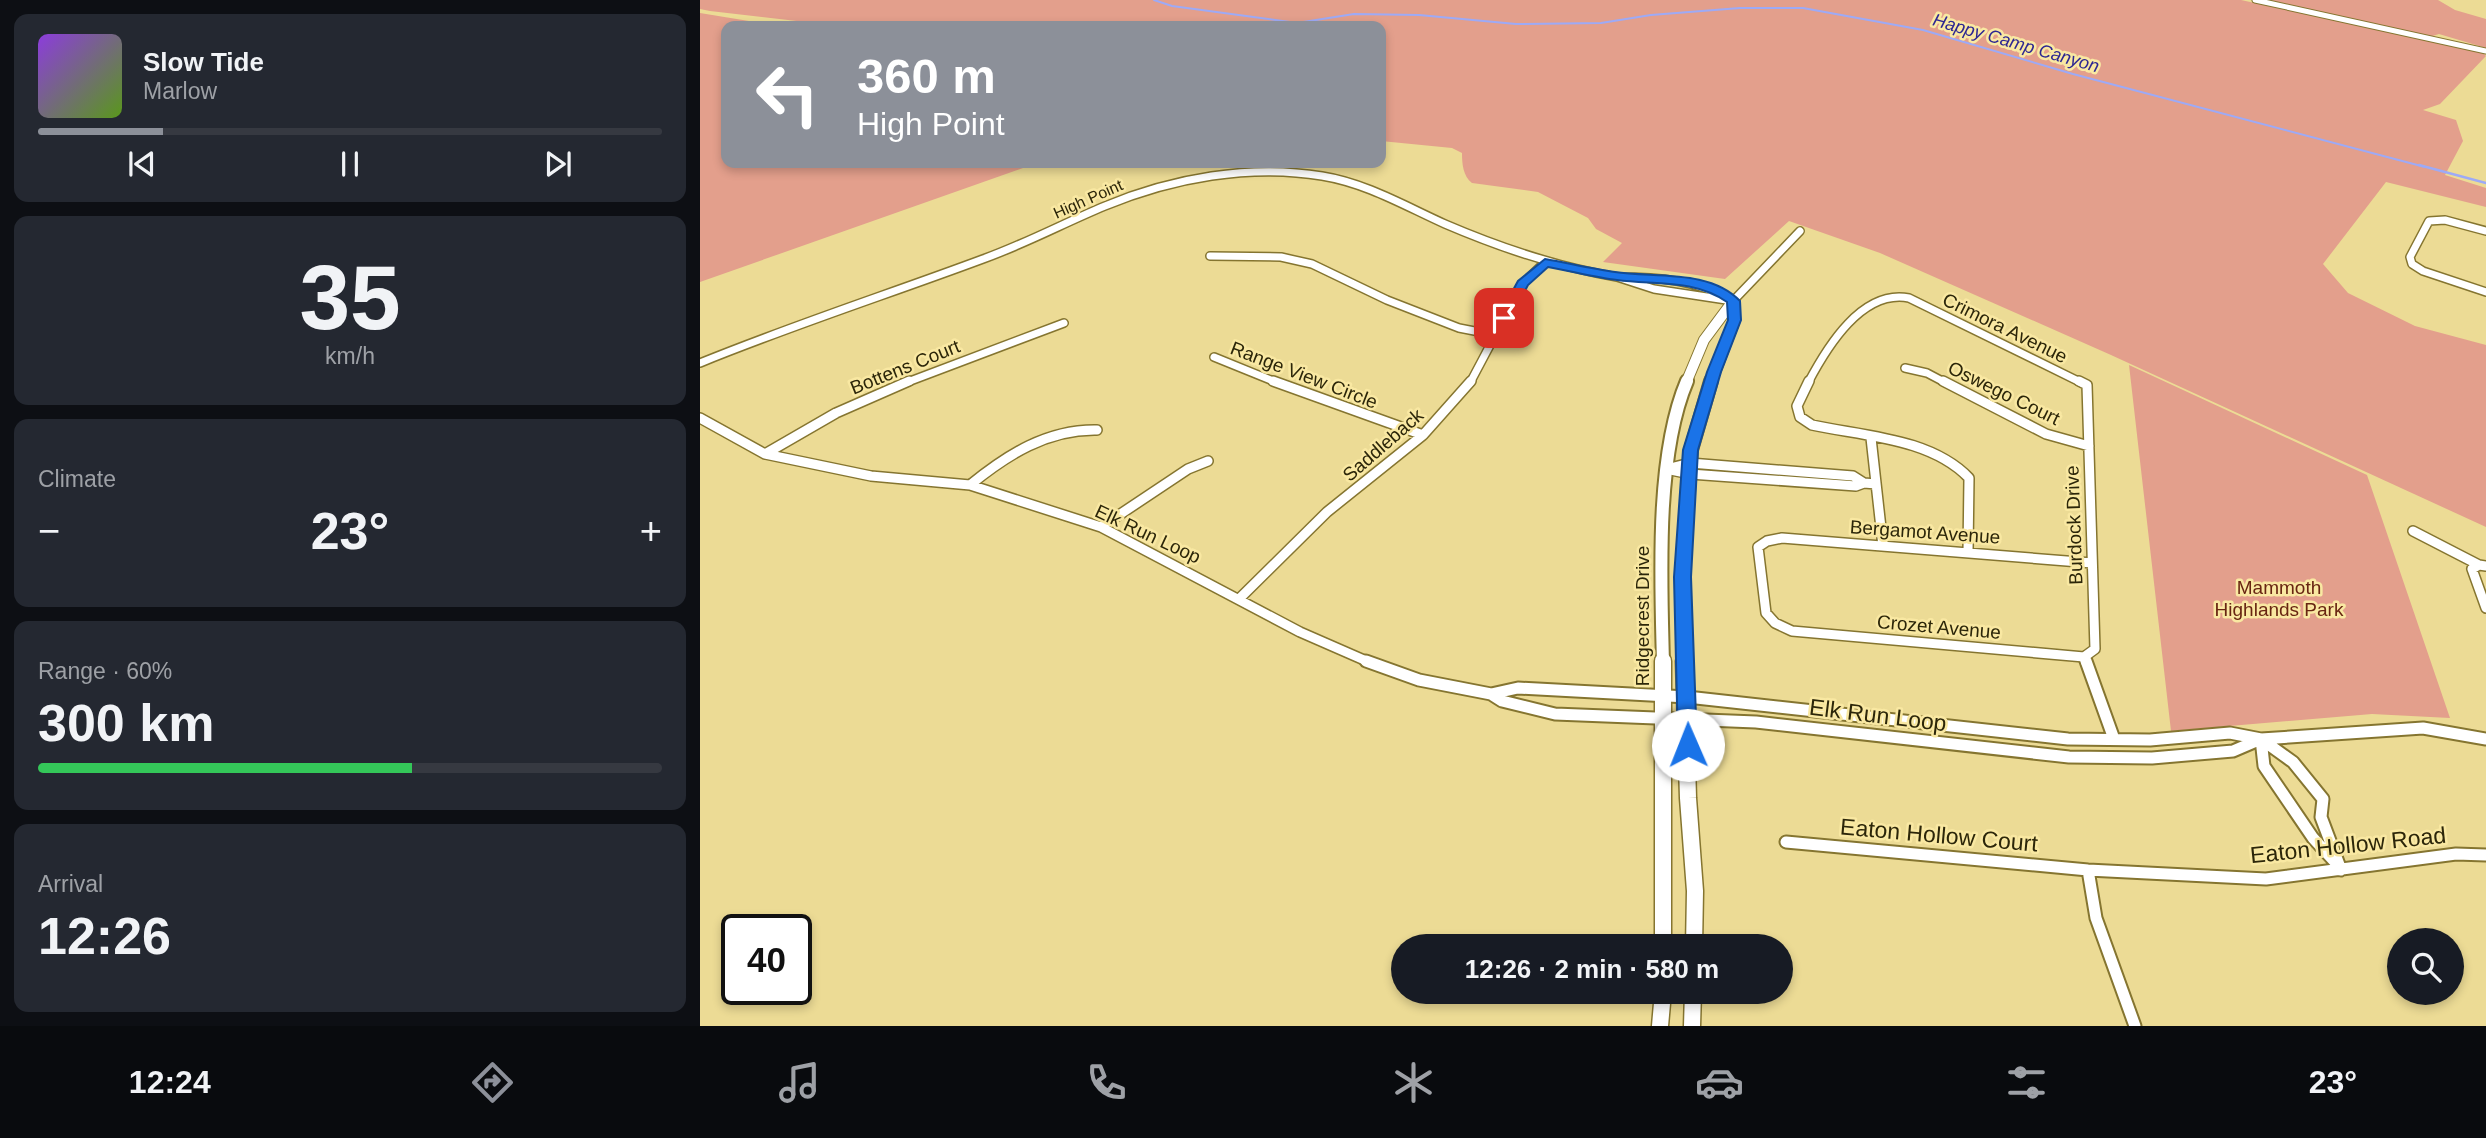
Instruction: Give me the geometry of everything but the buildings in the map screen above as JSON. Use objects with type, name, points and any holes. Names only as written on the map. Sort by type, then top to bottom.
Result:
[{"type":"street","points":[[2255,0],[2486,51]]},
{"type":"street","name":"High Point","points":[[700,363],[990,257],[1123,198],[1170,184],[1227,174],[1278,171],[1324,176],[1370,188],[1446,224],[1545,262],[1617,276],[1653,278],[1716,289],[1733,301]]},
{"type":"street","points":[[2486,231],[2436,219],[2429,221],[2410,257],[2412,264],[2423,271],[2486,292]]},
{"type":"street","name":"Ridgecrest Drive","points":[[1662,934],[1664,695],[1661,578],[1666,469],[1685,383],[1718,316],[1800,231]]},
{"type":"street","points":[[1210,256],[1281,257],[1312,264],[1387,300],[1459,328],[1495,335]]},
{"type":"street","name":"Saddleback","points":[[1240,598],[1327,512],[1423,435],[1469,384],[1523,283],[1545,262]]},
{"type":"street","name":"High Point","points":[[1617,276],[1649,287],[1733,301]]},
{"type":"street","points":[[1649,287],[1647,285],[1653,278]]},
{"type":"street","points":[[1909,298],[1894,295],[1883,298],[1855,316],[1824,349],[1797,406],[1804,421],[1818,427],[1930,453],[1963,469],[1969,478],[1968,552]]},
{"type":"street","name":"Crimora Avenue","points":[[1909,298],[2087,385]]},
{"type":"street","name":"Ridgecrest Drive","points":[[1694,934],[1695,891],[1688,798],[1682,577],[1691,450],[1714,372],[1735,320],[1733,301]]},
{"type":"street","name":"Bottens Court","points":[[765,454],[835,413],[930,372],[1064,323]]},
{"type":"street","name":"Range View Circle","points":[[1214,357],[1303,393],[1423,435]]},
{"type":"street","name":"Oswego Court","points":[[1905,368],[1927,373],[2046,434],[2089,446]]},
{"type":"street","name":"Burdock Drive","points":[[2084,657],[2095,649],[2087,385]]},
{"type":"street","name":"Elk Run Loop","points":[[700,418],[765,454],[872,476],[970,485],[1101,527],[1300,632],[1357,658],[1419,680],[1491,694],[1502,701],[1555,714],[1756,722],[2069,757],[2152,758],[2233,751],[2261,738]]},
{"type":"street","points":[[970,485],[996,463],[1034,444],[1069,431],[1097,430]]},
{"type":"street","points":[[1871,438],[1883,546]]},
{"type":"street","points":[[1101,527],[1188,469],[1208,461]]},
{"type":"street","points":[[1666,469],[1690,468],[1856,486],[1864,483],[1876,484]]},
{"type":"street","points":[[2413,531],[2482,565]]},
{"type":"street","name":"Bergamot Avenue","points":[[1791,631],[1775,623],[1766,613],[1758,547],[1767,541],[1782,538],[2092,563]]},
{"type":"street","points":[[2482,565],[2472,569],[2486,608]]},
{"type":"street","name":"Crozet Avenue","points":[[1791,631],[2084,657]]},
{"type":"street","points":[[2084,657],[2114,739]]},
{"type":"street","name":"Elk Run Loop","points":[[1491,694],[1518,688],[1664,695],[2068,739],[2150,740],[2230,733],[2261,738],[2423,728],[2486,738]]},
{"type":"street","points":[[2261,738],[2264,766],[2313,838],[2342,870]]},
{"type":"street","points":[[2261,738],[2293,762],[2323,799],[2321,817],[2342,870]]},
{"type":"street","name":"Eaton Hollow Court","points":[[1786,842],[2088,870]]},
{"type":"street","name":"Eaton Hollow Road","points":[[2088,870],[2266,879],[2456,854],[2486,855]]},
{"type":"street","points":[[2088,870],[2096,918],[2135,1026]]},
{"type":"street","points":[[1660,1026],[1661,1004]]},
{"type":"street","points":[[1692,1026],[1693,1004]]},
{"type":"green space","points":[[700,0],[2241,0],[2482,52],[2486,56],[2440,104],[2423,110],[2456,120],[2463,141],[2445,175],[2486,188],[2486,207],[2386,182],[2323,264],[2348,293],[2415,326],[2486,345],[2486,527],[2111,355],[1880,253],[1789,221],[1725,279],[1603,262],[1622,243],[1596,229],[1588,218],[1538,192],[1472,183],[1465,173],[1462,153],[1452,148],[1386,141],[1386,21],[797,21],[700,9]]},
{"type":"green space","points":[[2261,0],[2438,0],[2455,10],[2486,19],[2486,48],[2439,34],[2429,37]]},
{"type":"green space","points":[[700,13],[749,21],[721,21],[721,168],[1023,168],[700,282]]},
{"type":"green space","name":"Mammoth Highlands Park","points":[[2129,365],[2367,475],[2450,718],[2372,714],[2171,731]]},
{"type":"waterway","name":"Happy Camp Canyon","points":[[1154,0],[1172,6],[1282,21]]},
{"type":"waterway","name":"Happy Camp Canyon","points":[[1310,21],[1354,14],[1419,15],[1516,24],[1601,23],[1651,15],[1740,8],[1803,8],[1923,30],[2073,74],[2425,167]]},
{"type":"waterway","name":"Happy Camp Canyon","points":[[2419,165],[2486,183]]},
{"type":"route","points":[[1504,318],[1523,283],[1545,262],[1592,273],[1663,278],[1688,283],[1716,289],[1733,301],[1735,320],[1714,372],[1691,450],[1682,577],[1688,745]]}]
